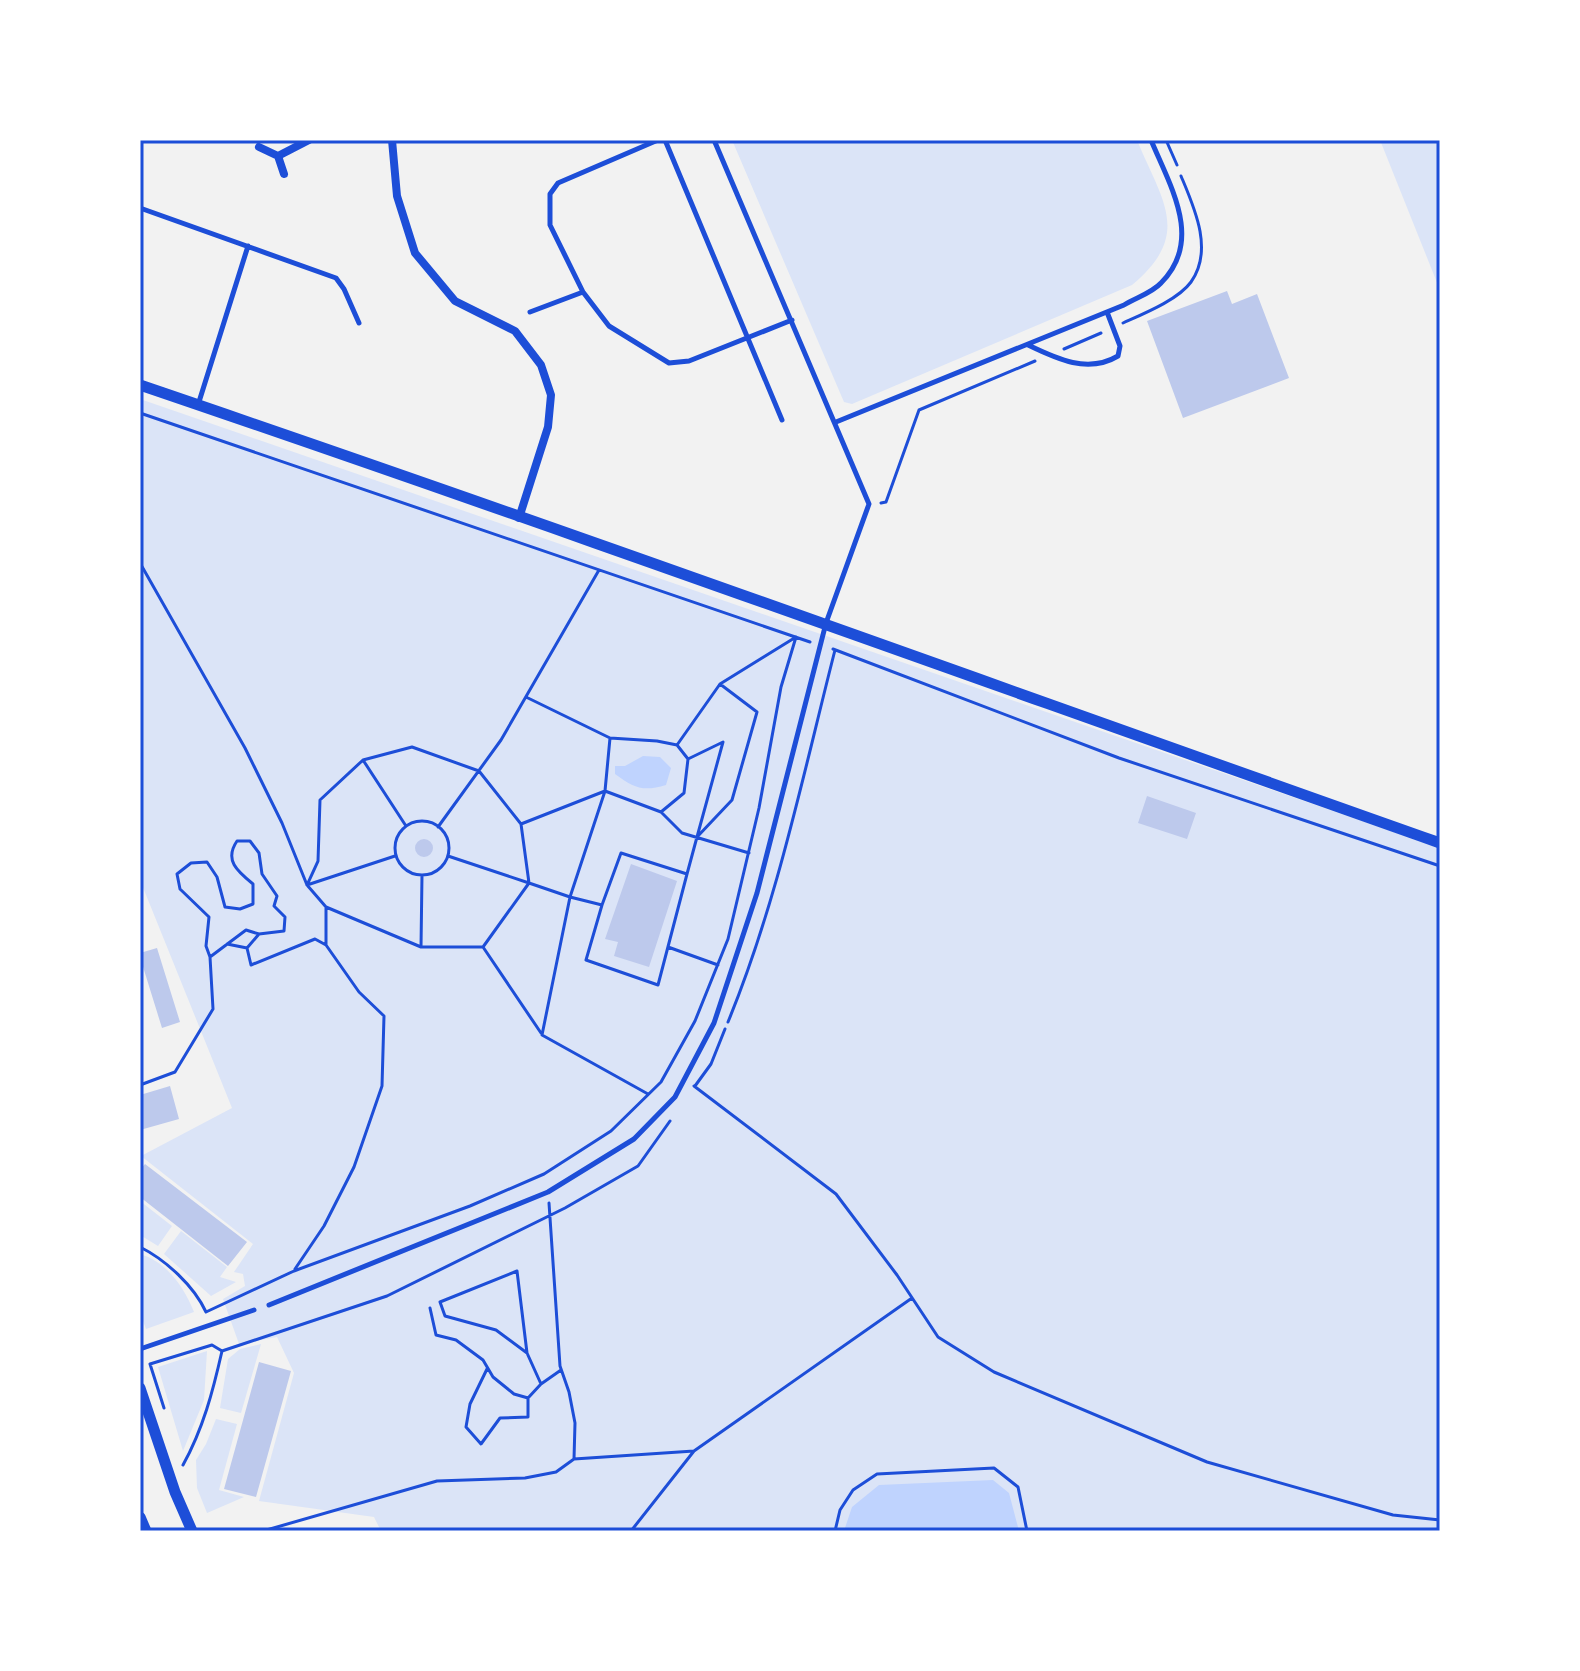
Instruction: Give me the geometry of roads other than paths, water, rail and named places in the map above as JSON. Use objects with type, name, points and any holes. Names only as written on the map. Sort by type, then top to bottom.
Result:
[{"type":"street","points":[[278,156],[309,140]]},
{"type":"street","points":[[392,140],[397,196],[415,253],[455,301],[515,331],[541,365],[551,395],[548,427],[519,518]]},
{"type":"street","points":[[259,147],[278,156],[284,174]]},
{"type":"street","points":[[140,385],[826,623],[1049,706],[1440,843]]},
{"type":"street","points":[[140,1388],[175,1492],[192,1531]]},
{"type":"street","points":[[140,1517],[146,1531]]},
{"type":"lane","points":[[658,140],[558,183],[550,194],[550,225],[583,292],[609,326],[669,363],[689,361],[792,320]]},
{"type":"lane","points":[[665,140],[782,420]]},
{"type":"lane","points":[[269,1305],[548,1192],[634,1139],[675,1097],[714,1023],[757,893],[826,623],[869,504],[714,140]]},
{"type":"lane","points":[[836,422],[1107,312],[1161,285],[1178,258],[1184,229],[1151,140]]},
{"type":"lane","points":[[140,208],[336,278],[359,323]]},
{"type":"lane","points":[[198,405],[248,246]]},
{"type":"lane","points":[[530,312],[583,292]]},
{"type":"lane","points":[[1028,345],[1091,367],[1105,364],[1118,356],[1120,346],[1107,312]]},
{"type":"lane","points":[[140,1349],[254,1310]]},
{"type":"water","points":[[643,756],[660,757],[671,768],[666,785],[639,787],[615,774],[615,766],[625,766]]},
{"type":"water","points":[[993,1480],[1009,1493],[1019,1531],[844,1531],[852,1507],[879,1485]]}]
